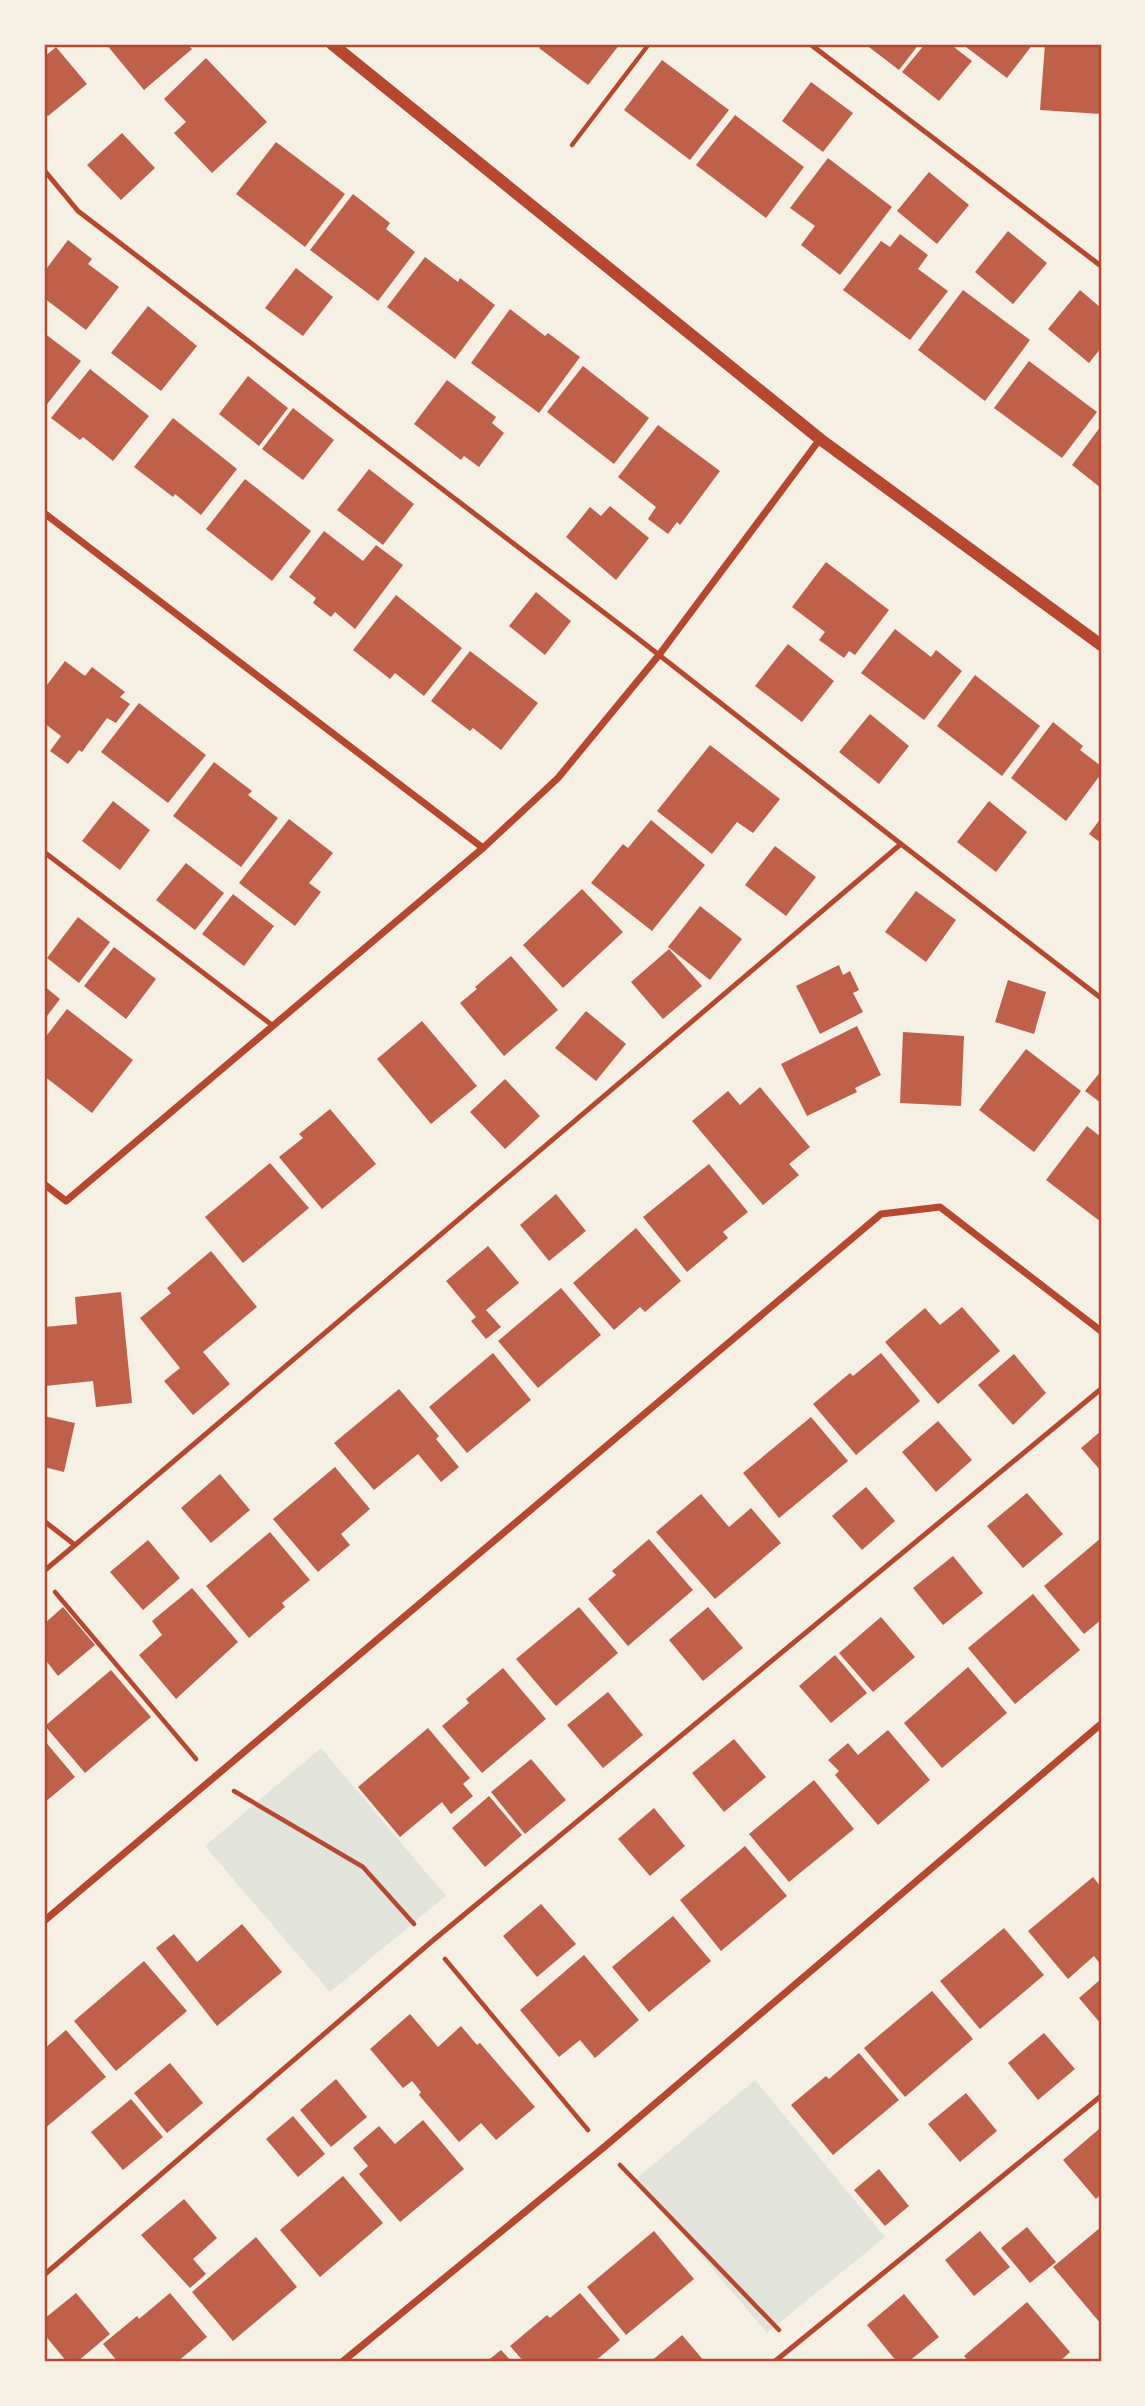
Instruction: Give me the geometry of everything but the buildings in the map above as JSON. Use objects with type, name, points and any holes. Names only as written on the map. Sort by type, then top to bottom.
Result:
[{"type":"street","points":[[332,44],[820,439],[1101,645]]},
{"type":"street","points":[[44,1184],[66,1201],[483,848],[558,778],[659,655],[820,439]]},
{"type":"street","points":[[44,513],[483,848]]},
{"type":"street","points":[[44,1921],[881,1214],[940,1207],[1101,1331]]},
{"type":"street","points":[[342,2362],[603,2148],[1101,1724]]},
{"type":"lane","points":[[810,44],[1101,267]]},
{"type":"lane","points":[[44,170],[78,211],[659,655],[1101,998]]},
{"type":"lane","points":[[44,1572],[901,844]]},
{"type":"lane","points":[[44,852],[272,1025]]},
{"type":"lane","points":[[44,2275],[431,1942],[1101,1389]]},
{"type":"lane","points":[[44,1521],[75,1545]]},
{"type":"lane","points":[[774,2362],[1101,2096]]},
{"type":"path","points":[[572,145],[649,44]]},
{"type":"path","points":[[52,1590],[214,1779],[363,1867],[431,1942],[603,2148],[794,2346]]},
{"type":"shaded area","points":[[321,1748],[446,1896],[330,1992],[205,1846]]},
{"type":"shaded area","points":[[755,2080],[885,2237],[767,2333],[636,2179]]}]
